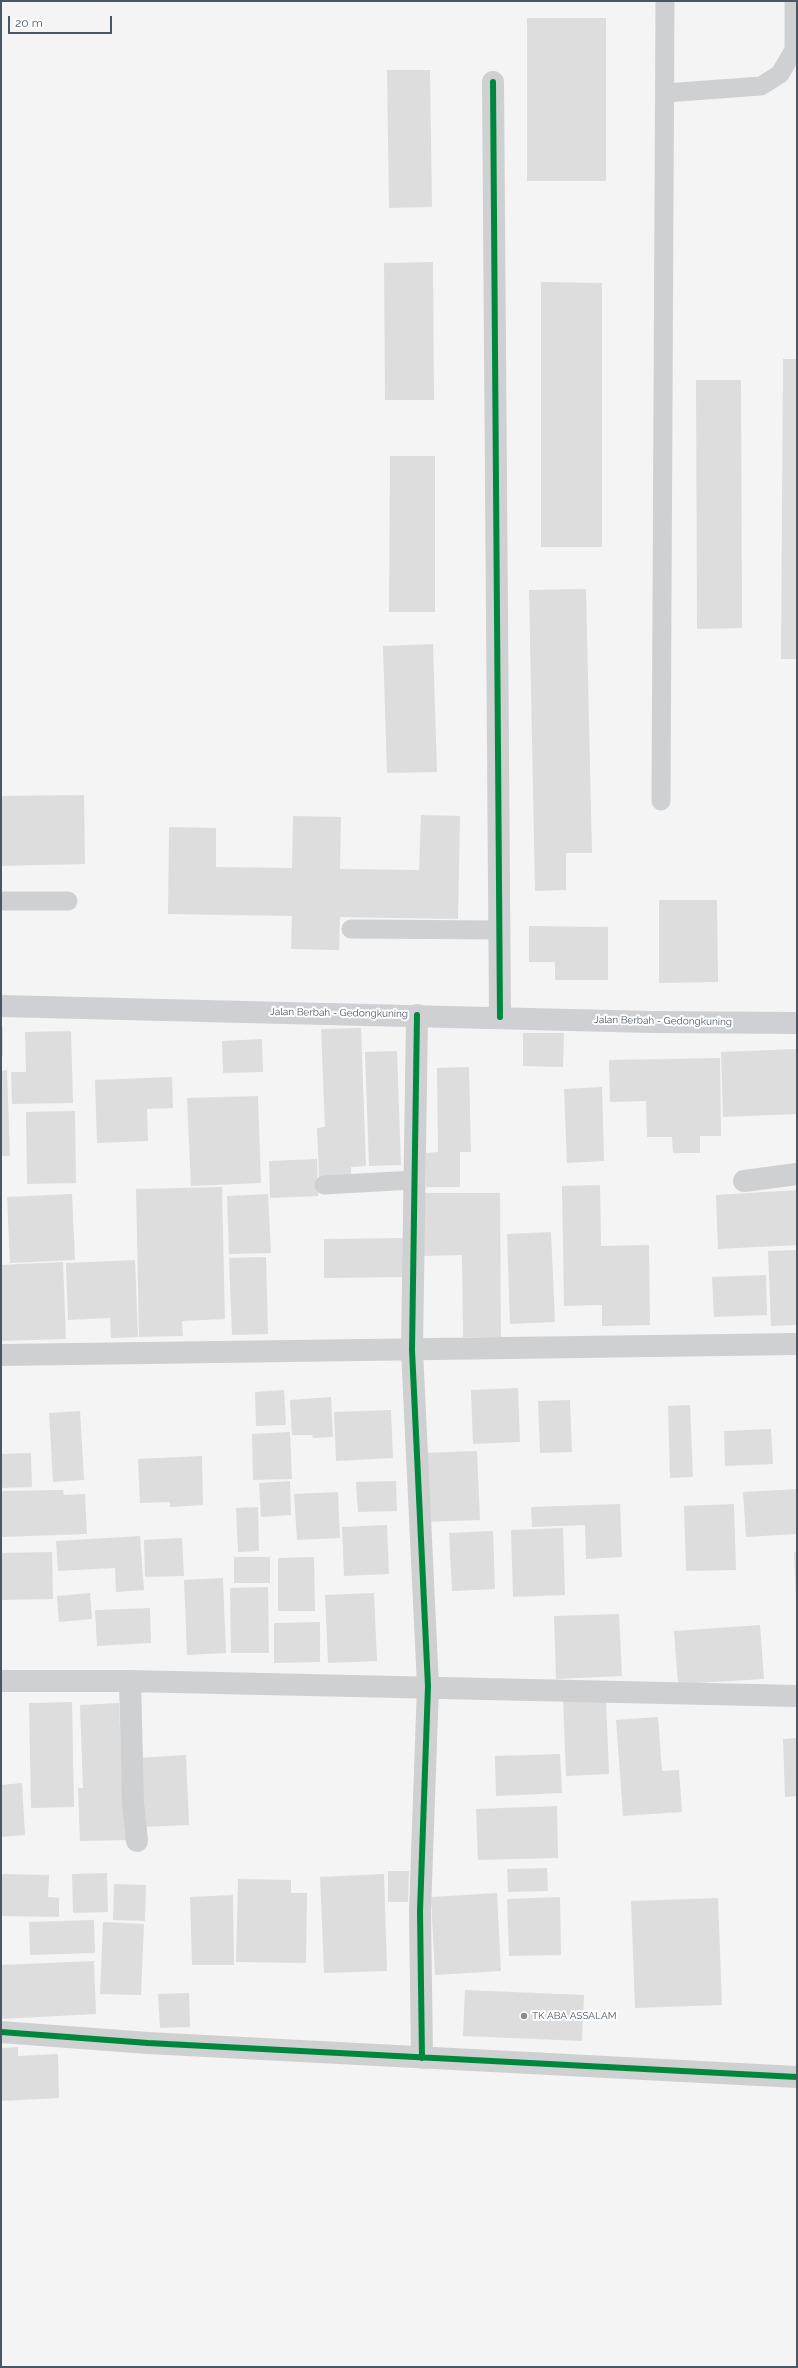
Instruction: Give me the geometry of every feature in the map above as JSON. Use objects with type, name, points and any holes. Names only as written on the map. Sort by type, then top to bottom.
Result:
[{"type":"main road","name":"Jalan Berbah - Gedongkuning","points":[[1,1006],[500,1017],[652,1022],[797,1023]]},
{"type":"street","points":[[493,82],[500,1017]]},
{"type":"street","points":[[417,1015],[413,1180],[412,1350],[428,1686],[420,1911],[422,2058]]},
{"type":"street","points":[[744,1181],[797,1174]]},
{"type":"street","points":[[1,1355],[797,1344]]},
{"type":"street","points":[[1,1681],[130,1681],[428,1686],[797,1696]]},
{"type":"street","points":[[130,1681],[133,1803],[137,1842]]},
{"type":"street","points":[[1,2032],[148,2043],[797,2076]]},
{"type":"lane","points":[[661,801],[665,1]]},
{"type":"lane","points":[[665,93],[761,86],[780,74],[794,50],[794,1]]},
{"type":"lane","points":[[1,900],[68,902]]},
{"type":"lane","points":[[351,929],[500,930]]},
{"type":"lane","points":[[324,1185],[413,1180]]},
{"type":"building","points":[[527,18],[606,18],[606,181],[527,181]]},
{"type":"building","points":[[387,70],[430,70],[432,207],[389,208]]},
{"type":"building","points":[[433,262],[434,400],[385,400],[384,263]]},
{"type":"building","points":[[541,282],[602,283],[602,547],[541,547]]},
{"type":"building","points":[[783,359],[797,359],[797,659],[781,659]]},
{"type":"building","points":[[696,380],[741,380],[742,628],[697,629]]},
{"type":"building","points":[[390,456],[435,456],[435,612],[389,612]]},
{"type":"building","points":[[586,589],[592,853],[566,853],[566,890],[535,891],[529,590]]},
{"type":"building","points":[[433,644],[437,772],[387,773],[383,646]]},
{"type":"building","points":[[84,795],[85,864],[1,866],[1,796]]},
{"type":"building","points":[[421,815],[460,816],[458,919],[340,917],[339,950],[291,949],[292,916],[168,914],[169,827],[216,828],[216,867],[292,868],[293,816],[341,817],[340,869],[419,870]]},
{"type":"building","points":[[659,900],[717,900],[718,982],[659,983]]},
{"type":"building","points":[[529,926],[608,927],[608,980],[555,980],[555,962],[529,962]]},
{"type":"building","points":[[1,1027],[3,1027],[3,1056],[1,1056]]},
{"type":"building","points":[[361,1028],[366,1166],[351,1167],[351,1176],[319,1177],[317,1128],[325,1127],[321,1029]]},
{"type":"building","points":[[71,1031],[73,1103],[12,1104],[11,1072],[26,1072],[25,1032]]},
{"type":"building","points":[[523,1033],[564,1033],[563,1067],[523,1066]]},
{"type":"building","points":[[262,1039],[263,1072],[223,1073],[222,1041]]},
{"type":"building","points":[[797,1049],[797,1114],[723,1117],[721,1052]]},
{"type":"building","points":[[397,1051],[401,1165],[369,1166],[365,1052]]},
{"type":"building","points":[[720,1058],[721,1136],[700,1136],[700,1153],[673,1153],[672,1137],[647,1137],[646,1101],[610,1102],[609,1060]]},
{"type":"building","points":[[469,1067],[471,1152],[460,1152],[460,1187],[426,1187],[426,1153],[438,1152],[437,1068]]},
{"type":"building","points":[[7,1070],[10,1156],[1,1156],[1,1071]]},
{"type":"building","points":[[172,1077],[173,1108],[147,1109],[148,1141],[97,1143],[95,1080]]},
{"type":"building","points":[[602,1087],[604,1161],[567,1163],[564,1089]]},
{"type":"building","points":[[258,1096],[261,1183],[191,1186],[187,1098]]},
{"type":"building","points":[[75,1111],[76,1183],[27,1184],[26,1112]]},
{"type":"building","points":[[317,1159],[318,1196],[270,1198],[269,1161]]},
{"type":"building","points":[[600,1185],[601,1246],[649,1245],[650,1325],[602,1326],[602,1305],[564,1306],[562,1186]]},
{"type":"building","points":[[222,1187],[225,1319],[182,1321],[183,1336],[139,1337],[136,1189]]},
{"type":"building","points":[[797,1190],[797,1245],[718,1249],[716,1195]]},
{"type":"building","points":[[422,1193],[500,1193],[501,1337],[463,1337],[462,1255],[423,1256]]},
{"type":"building","points":[[72,1194],[75,1260],[10,1263],[7,1197]]},
{"type":"building","points":[[268,1194],[271,1253],[229,1254],[227,1196]]},
{"type":"building","points":[[551,1232],[555,1322],[510,1324],[507,1234]]},
{"type":"building","points":[[406,1238],[407,1277],[324,1278],[324,1239]]},
{"type":"building","points":[[797,1250],[797,1325],[771,1326],[768,1251]]},
{"type":"building","points":[[266,1257],[268,1334],[232,1335],[229,1258]]},
{"type":"building","points":[[135,1260],[138,1337],[111,1338],[110,1318],[68,1320],[66,1263]]},
{"type":"building","points":[[63,1262],[66,1339],[1,1341],[1,1265]]},
{"type":"building","points":[[766,1275],[767,1315],[714,1317],[712,1277]]},
{"type":"building","points":[[518,1388],[520,1442],[473,1444],[471,1390]]},
{"type":"building","points":[[284,1390],[286,1425],[256,1426],[255,1392]]},
{"type":"building","points":[[331,1397],[333,1437],[313,1438],[312,1435],[292,1435],[290,1400]]},
{"type":"building","points":[[570,1400],[572,1452],[540,1453],[538,1401]]},
{"type":"building","points":[[690,1405],[693,1477],[670,1478],[668,1406]]},
{"type":"building","points":[[391,1410],[393,1458],[336,1461],[334,1412]]},
{"type":"building","points":[[80,1411],[84,1480],[53,1482],[49,1413]]},
{"type":"building","points":[[771,1429],[773,1464],[725,1466],[724,1431]]},
{"type":"building","points":[[290,1432],[292,1479],[253,1480],[252,1434]]},
{"type":"building","points":[[477,1451],[480,1520],[425,1522],[422,1453]]},
{"type":"building","points":[[31,1453],[32,1487],[1,1488],[1,1454]]},
{"type":"building","points":[[202,1456],[203,1505],[170,1507],[170,1502],[140,1503],[138,1459]]},
{"type":"building","points":[[290,1481],[291,1515],[261,1517],[259,1483]]},
{"type":"building","points":[[396,1481],[397,1511],[358,1512],[356,1482]]},
{"type":"building","points":[[797,1489],[797,1534],[746,1537],[743,1492]]},
{"type":"building","points":[[63,1490],[64,1495],[85,1494],[87,1534],[1,1537],[1,1491]]},
{"type":"building","points":[[338,1492],[340,1538],[297,1540],[294,1494]]},
{"type":"building","points":[[620,1504],[622,1557],[586,1559],[585,1525],[532,1527],[531,1507]]},
{"type":"building","points":[[734,1504],[736,1570],[686,1571],[684,1506]]},
{"type":"building","points":[[258,1507],[259,1551],[238,1552],[236,1508]]},
{"type":"building","points":[[387,1525],[389,1574],[344,1576],[342,1527]]},
{"type":"building","points":[[563,1528],[565,1595],[513,1597],[511,1530]]},
{"type":"building","points":[[493,1531],[495,1589],[452,1591],[449,1533]]},
{"type":"building","points":[[140,1536],[144,1590],[116,1592],[115,1568],[58,1571],[56,1541]]},
{"type":"building","points":[[182,1538],[184,1576],[145,1577],[144,1540]]},
{"type":"building","points":[[52,1552],[53,1599],[1,1600],[1,1553]]},
{"type":"building","points":[[794,1552],[797,1552],[797,1601],[796,1601]]},
{"type":"building","points":[[234,1557],[270,1557],[270,1583],[234,1583]]},
{"type":"building","points":[[314,1557],[315,1611],[278,1611],[278,1558]]},
{"type":"building","points":[[223,1578],[226,1653],[187,1655],[184,1580]]},
{"type":"building","points":[[268,1587],[269,1653],[231,1653],[230,1588]]},
{"type":"building","points":[[90,1593],[92,1619],[59,1622],[57,1596]]},
{"type":"building","points":[[374,1593],[377,1661],[328,1663],[325,1595]]},
{"type":"building","points":[[150,1608],[151,1643],[97,1646],[95,1610]]},
{"type":"building","points":[[619,1614],[622,1676],[556,1679],[554,1616]]},
{"type":"building","points":[[320,1622],[320,1662],[274,1663],[274,1623]]},
{"type":"building","points":[[760,1625],[764,1679],[678,1684],[674,1631]]},
{"type":"building","points":[[606,1698],[609,1774],[566,1776],[563,1699]]},
{"type":"building","points":[[72,1702],[74,1807],[31,1808],[29,1703]]},
{"type":"building","points":[[119,1703],[123,1806],[131,1840],[80,1841],[78,1788],[83,1788],[80,1705]]},
{"type":"building","points":[[658,1717],[662,1771],[679,1770],[682,1812],[623,1816],[616,1720]]},
{"type":"building","points":[[797,1738],[797,1796],[785,1797],[783,1739]]},
{"type":"building","points":[[560,1754],[562,1793],[496,1796],[495,1756]]},
{"type":"building","points":[[186,1755],[189,1825],[141,1827],[137,1758]]},
{"type":"building","points":[[22,1783],[25,1835],[1,1837],[1,1785]]},
{"type":"building","points":[[557,1806],[558,1858],[478,1860],[476,1809]]},
{"type":"building","points":[[547,1868],[548,1891],[508,1892],[507,1869]]},
{"type":"building","points":[[388,1871],[409,1871],[408,1902],[388,1902]]},
{"type":"building","points":[[107,1873],[108,1912],[73,1913],[72,1874]]},
{"type":"building","points":[[1,1874],[49,1875],[48,1897],[59,1898],[59,1917],[1,1916]]},
{"type":"building","points":[[384,1874],[387,1971],[324,1973],[320,1877]]},
{"type":"building","points":[[238,1879],[291,1880],[291,1893],[307,1893],[306,1963],[236,1962]]},
{"type":"building","points":[[114,1884],[146,1885],[145,1921],[113,1920]]},
{"type":"building","points":[[497,1893],[501,1971],[435,1975],[431,1897]]},
{"type":"building","points":[[233,1895],[234,1965],[192,1965],[190,1897]]},
{"type":"building","points":[[560,1897],[561,1955],[509,1956],[507,1899]]},
{"type":"building","points":[[718,1898],[722,2005],[635,2008],[631,1901]]},
{"type":"building","points":[[94,1920],[95,1953],[30,1955],[29,1922]]},
{"type":"building","points":[[103,1922],[144,1924],[141,1995],[100,1994]]},
{"type":"building","points":[[94,1961],[96,2014],[1,2019],[1,1965]]},
{"type":"building","name":"TK ABA ASSALAM","points":[[465,1990],[584,1995],[582,2041],[463,2036]]},
{"type":"building","points":[[189,1993],[190,2027],[160,2028],[158,1994]]},
{"type":"building","points":[[18,2047],[18,2056],[58,2054],[59,2098],[1,2101],[1,2048]]},
{"type":"cycle path","points":[[493,82],[500,1017]]},
{"type":"cycle path","points":[[417,1015],[412,1350],[428,1686],[420,1911],[422,2058]]},
{"type":"cycle path","points":[[1,2032],[148,2043],[797,2077]]},
{"type":"place","name":"TK ABA ASSALAM","points":[[524,2016]]}]
